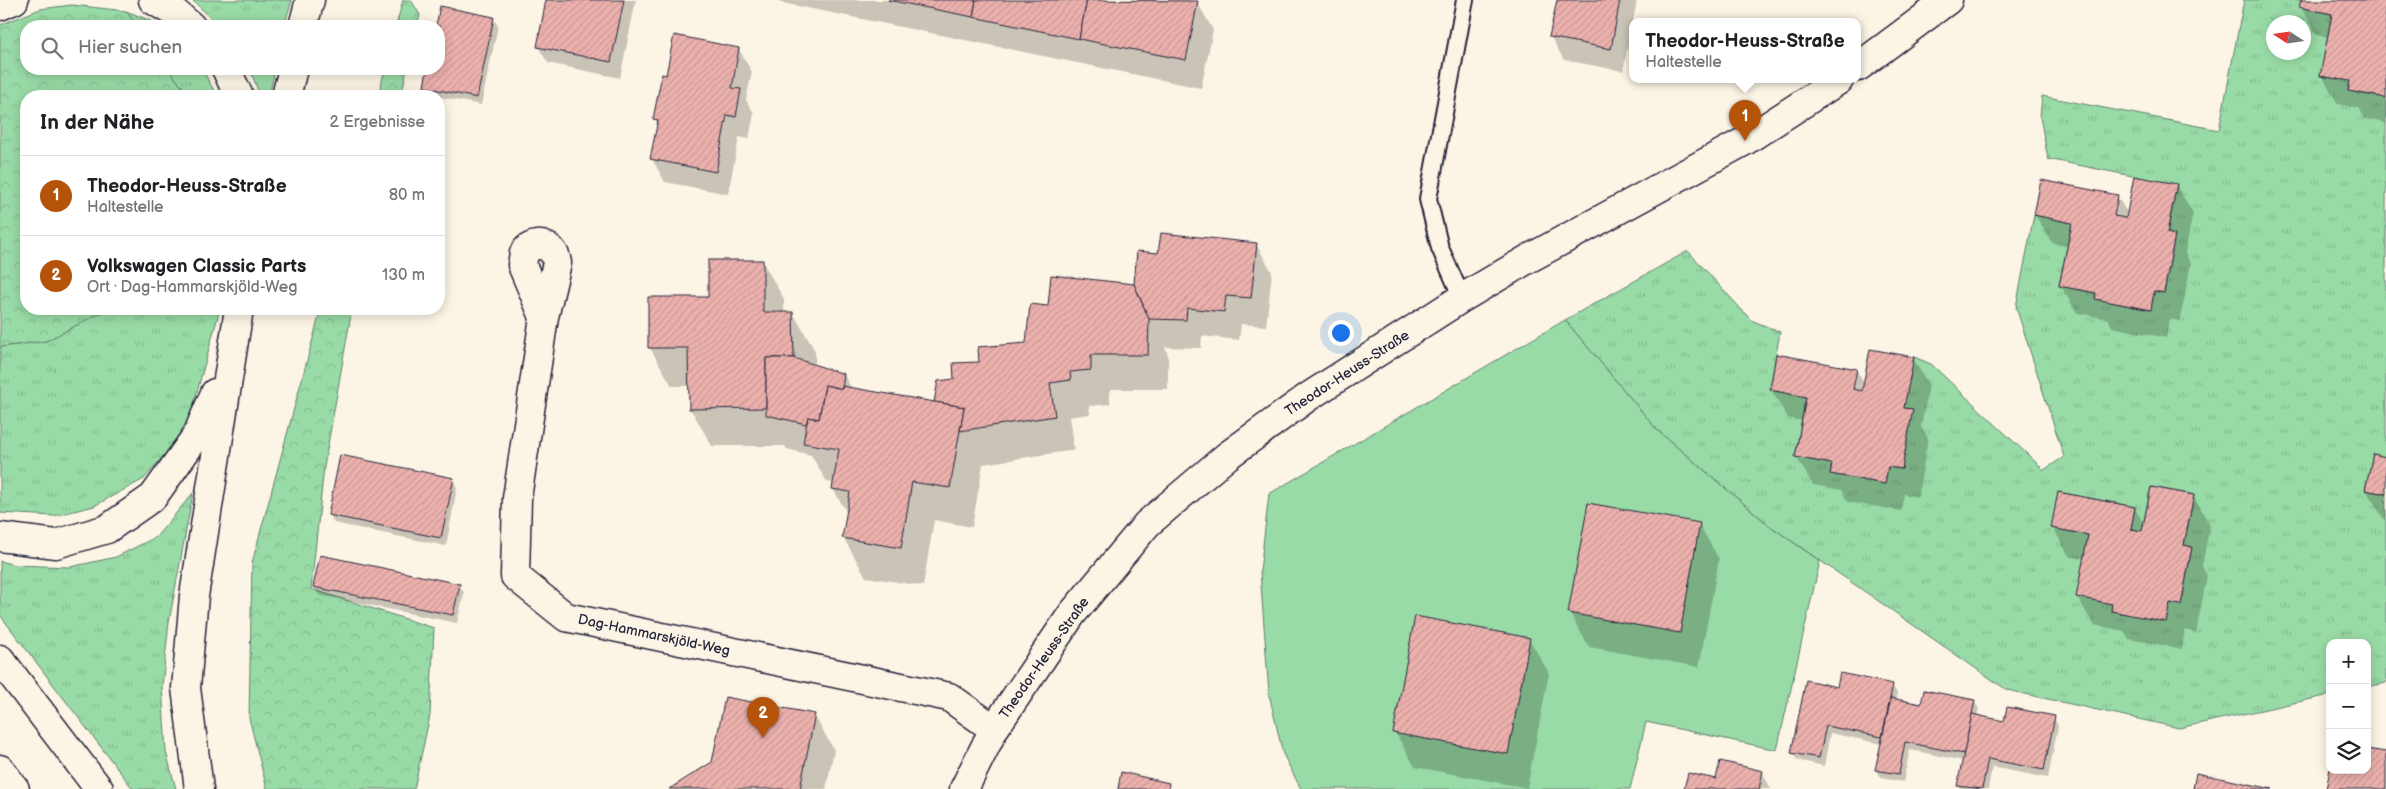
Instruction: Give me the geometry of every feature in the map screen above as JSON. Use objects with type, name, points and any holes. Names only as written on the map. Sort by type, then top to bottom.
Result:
[{"type":"main road","points":[[0,6],[14,0]]},
{"type":"main road","points":[[154,0],[184,20]]},
{"type":"main road","points":[[305,20],[310,0]]},
{"type":"main road","points":[[1861,65],[1948,0]]},
{"type":"main road","points":[[229,75],[236,90]]},
{"type":"main road","points":[[288,90],[291,75]]},
{"type":"main road","name":"Theodor-Heuss-Straße","points":[[964,789],[994,729],[1072,614],[1147,524],[1227,456],[1308,397],[1462,298],[1528,259],[1746,141],[1834,83]]},
{"type":"main road","points":[[199,789],[186,688],[194,596],[238,315]]},
{"type":"main road","name":"Dag-Hammarskjöld-Weg","points":[[544,317],[517,498],[515,576],[566,617],[949,696],[994,729]]},
{"type":"main road","points":[[0,537],[56,544],[107,529],[153,497],[196,435],[230,360]]},
{"type":"main road","points":[[0,659],[100,789]]},
{"type":"main road","points":[[0,769],[15,789]]},
{"type":"lane","points":[[1462,298],[1440,248],[1428,199],[1465,0]]},
{"type":"green space","points":[[192,0],[292,0],[286,20],[214,20]]},
{"type":"green space","points":[[403,0],[411,0],[420,15],[419,20],[398,20]]},
{"type":"green space","points":[[2244,0],[2301,0],[2300,7],[2332,14],[2321,76],[2350,81],[2348,91],[2386,98],[2386,457],[2373,454],[2365,490],[2386,494],[2386,683],[2371,686],[2371,639],[2326,639],[2326,696],[2179,728],[2007,690],[1770,526],[1658,431],[1565,320],[1688,251],[1751,320],[1780,332],[1770,390],[1806,397],[1795,457],[1832,464],[1831,474],[1885,484],[1888,467],[1902,469],[1912,409],[1904,408],[1914,357],[1931,364],[2044,470],[2064,457],[2016,307],[2034,215],[2072,223],[2059,286],[2096,293],[2095,299],[2150,310],[2154,291],[2164,293],[2175,235],[2167,233],[2177,185],[2048,159],[2040,117],[2042,96],[2219,130]],"holes":[[[2151,487],[2194,495],[2184,545],[2192,547],[2181,605],[2170,603],[2166,621],[2112,611],[2112,604],[2088,535],[2052,528],[2059,492],[2135,507],[2131,529],[2142,531]]]},
{"type":"green space","points":[[72,5],[126,11],[133,20],[20,20],[20,75],[173,75],[182,87],[182,90],[20,90],[20,315],[96,315],[46,341],[0,347],[0,25],[40,9]]},
{"type":"green space","points":[[126,11],[149,20],[133,20]]},
{"type":"green space","points":[[173,75],[205,75],[214,90],[182,90],[182,87]]},
{"type":"green space","points":[[252,75],[274,75],[270,90],[258,90]]},
{"type":"green space","points":[[383,75],[406,75],[402,90],[380,90]]},
{"type":"green space","points":[[96,315],[218,315],[187,428],[144,479],[94,506],[54,516],[0,513],[0,347],[46,341]]},
{"type":"green space","points":[[319,315],[351,315],[324,467],[311,589],[434,628],[430,715],[414,789],[267,789],[249,718],[252,563]]},
{"type":"green space","points":[[1565,320],[1658,431],[1770,526],[1820,561],[1777,750],[1646,722],[1630,789],[1301,789],[1283,754],[1269,694],[1260,571],[1269,494]]},
{"type":"green space","points":[[193,493],[169,622],[162,686],[166,752],[176,789],[133,789],[0,615],[0,561],[15,565],[70,567],[116,557],[156,537]]},
{"type":"building","points":[[546,0],[624,0],[611,62],[537,47]]},
{"type":"building","points":[[888,0],[976,0],[973,17]]},
{"type":"building","points":[[976,0],[1087,0],[1079,39],[973,17]]},
{"type":"building","points":[[1087,0],[1198,1],[1186,60],[1079,39]]},
{"type":"building","points":[[1557,0],[1620,0],[1611,49],[1549,37]]},
{"type":"building","points":[[2301,0],[2386,0],[2386,98],[2348,91],[2350,81],[2320,76],[2332,14],[2299,7]]},
{"type":"building","points":[[440,6],[494,17],[477,98],[424,87],[426,75],[445,75],[445,20],[437,20]]},
{"type":"building","points":[[674,35],[739,48],[732,88],[741,89],[736,117],[727,115],[716,172],[650,159],[658,120],[653,119],[662,74],[666,75]]},
{"type":"building","points":[[2134,176],[2177,184],[2167,233],[2175,235],[2164,293],[2154,291],[2151,310],[2095,299],[2096,293],[2059,286],[2072,223],[2034,215],[2041,180],[2118,195],[2114,216],[2126,218]]},
{"type":"building","points":[[1161,233],[1257,243],[1251,298],[1226,296],[1224,312],[1187,308],[1186,320],[1149,319],[1134,284],[1137,251],[1158,253]]},
{"type":"building","points":[[708,260],[763,260],[763,312],[793,312],[794,358],[766,358],[766,408],[689,409],[688,348],[648,348],[648,297],[708,297]]},
{"type":"building","points":[[1051,275],[1134,284],[1149,319],[1148,355],[1091,355],[1091,370],[1070,372],[1071,380],[1050,383],[1055,416],[960,431],[964,407],[934,402],[938,381],[954,379],[953,363],[979,362],[978,347],[1026,343],[1030,304],[1048,306]]},
{"type":"building","points":[[1870,349],[1914,357],[1904,408],[1913,409],[1902,469],[1888,467],[1885,484],[1830,474],[1832,464],[1795,457],[1806,397],[1770,390],[1776,354],[1857,369],[1853,389],[1862,391]]},
{"type":"building","points":[[766,358],[794,358],[844,374],[842,389],[825,385],[819,419],[808,417],[806,424],[766,415]]},
{"type":"building","points":[[825,385],[842,389],[842,386],[964,407],[950,488],[912,482],[901,548],[842,538],[850,492],[832,489],[839,449],[803,443],[808,417],[819,419]]},
{"type":"building","points":[[2373,454],[2386,457],[2386,494],[2365,490]]},
{"type":"building","points":[[340,455],[454,478],[441,538],[328,515]]},
{"type":"building","points":[[2151,487],[2194,495],[2184,545],[2192,547],[2181,605],[2170,603],[2166,622],[2111,611],[2112,604],[2076,597],[2088,535],[2051,528],[2058,492],[2135,507],[2131,529],[2142,531]]},
{"type":"building","points":[[1588,503],[1700,523],[1680,633],[1568,613]]},
{"type":"building","points":[[320,555],[460,584],[453,615],[313,587]]},
{"type":"building","points":[[1415,616],[1530,638],[1508,754],[1393,733]]},
{"type":"building","points":[[1840,673],[1893,684],[1882,737],[1826,726],[1819,758],[1791,753],[1806,680],[1837,687]]},
{"type":"building","points":[[1924,690],[1975,700],[1964,754],[1905,742],[1899,774],[1875,770],[1891,698],[1921,704]]},
{"type":"building","points":[[725,697],[815,714],[800,789],[669,789],[712,762]]},
{"type":"building","points":[[2007,707],[2055,716],[2044,770],[1988,759],[1982,789],[1957,786],[1972,714],[2004,721]]},
{"type":"building","points":[[2371,750],[2386,752],[2386,789],[2326,789],[2329,774],[2371,774]]},
{"type":"building","points":[[1720,761],[1763,771],[1759,789],[1684,789],[1688,773],[1716,779]]},
{"type":"building","points":[[1121,772],[1169,783],[1168,789],[1118,789]]},
{"type":"building","points":[[2196,773],[2273,789],[2193,789]]},
{"type":"place","name":"Theodor-Heuss-Straße","points":[[1745,141]]},
{"type":"place","name":"Volkswagen Classic Parts","points":[[763,738]]}]
